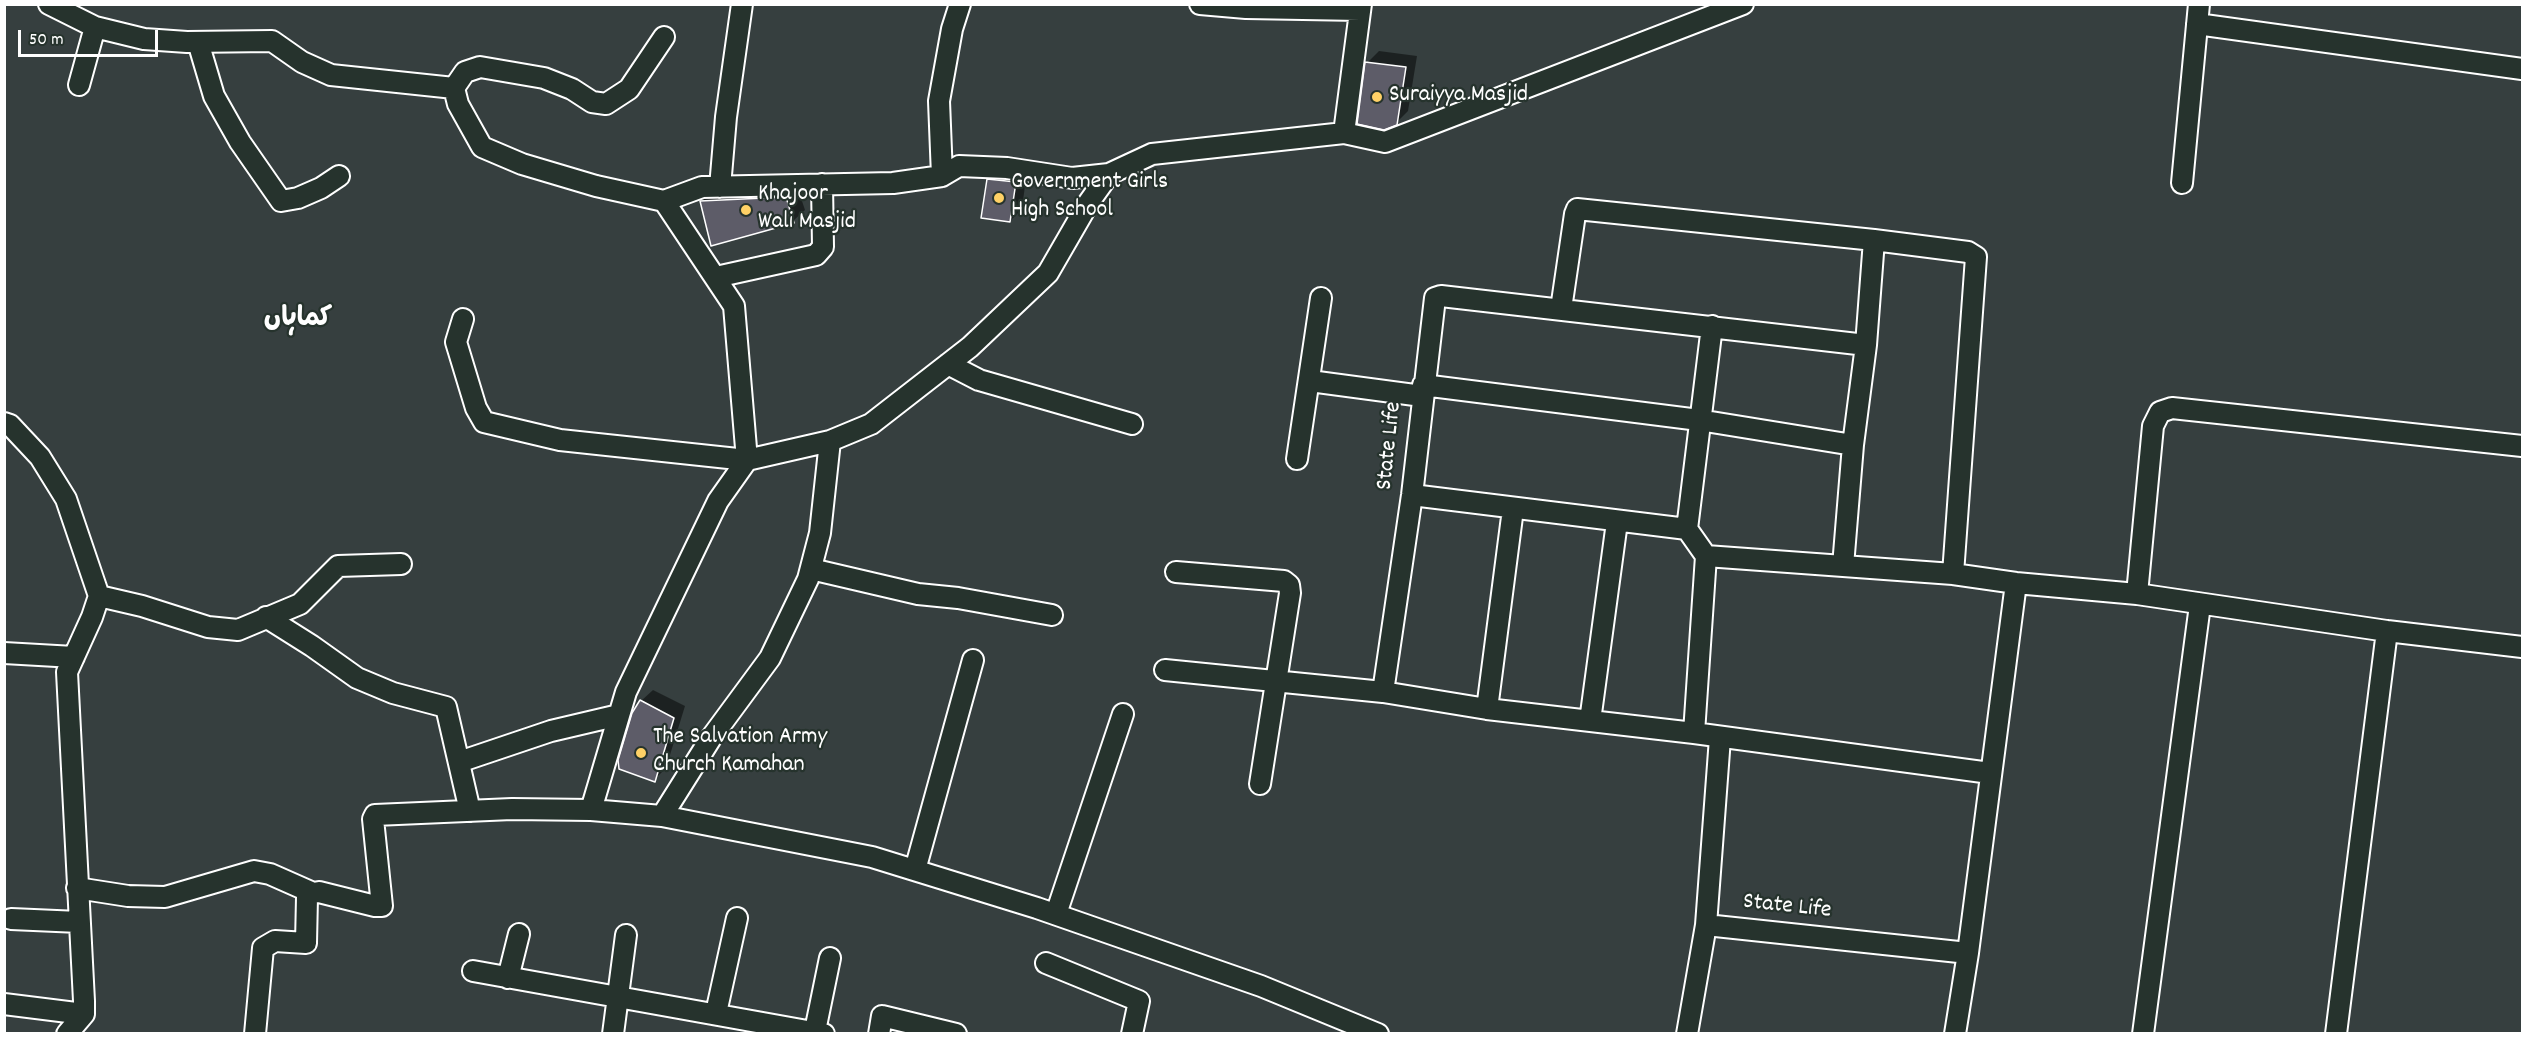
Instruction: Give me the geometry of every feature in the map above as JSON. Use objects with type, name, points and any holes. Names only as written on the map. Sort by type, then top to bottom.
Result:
[{"type":"street","points":[[49,4],[95,27],[144,39],[272,42],[302,62],[331,75],[454,88]]},
{"type":"street","points":[[720,187],[726,117],[742,4]]},
{"type":"street","points":[[942,176],[939,101],[952,28],[960,4]]},
{"type":"street","points":[[1200,4],[1246,8],[1361,7],[1344,133]]},
{"type":"street","points":[[664,38],[629,89],[606,104],[592,102],[572,89],[544,78],[480,67],[465,72],[454,88],[458,104],[482,147],[522,164],[596,186],[663,201],[702,187],[892,183],[942,176],[959,166],[1006,168],[1072,178],[1109,174],[1152,154],[1344,133],[1385,142],[1743,4]]},
{"type":"street","points":[[2182,183],[2198,14],[2523,69]]},
{"type":"street","points":[[78,85],[95,27]]},
{"type":"street","points":[[198,42],[214,96],[240,142],[281,201],[298,198],[321,188],[339,176]]},
{"type":"street","points":[[463,319],[456,342],[476,408],[484,422],[560,440],[747,460],[830,441],[871,424],[970,347],[1048,273],[1089,202],[1109,174]]},
{"type":"street","points":[[716,277],[816,255],[823,247],[822,184]]},
{"type":"street","points":[[591,810],[626,692],[718,501],[747,460],[734,306],[663,201]]},
{"type":"street","points":[[1562,309],[1575,214],[1578,209],[1874,240],[1968,252],[1977,257],[1953,574]]},
{"type":"street","points":[[1843,566],[1853,445],[1866,345],[1874,240]]},
{"type":"street","name":"State Life","points":[[1383,692],[1412,495],[1435,298],[1441,296],[1562,309],[1866,345]]},
{"type":"street","points":[[1297,459],[1321,298]]},
{"type":"street","points":[[1694,733],[1706,556],[1687,529],[1712,326]]},
{"type":"street","points":[[948,364],[978,380],[1132,424]]},
{"type":"street","points":[[1310,381],[1423,390],[1700,420],[1853,445]]},
{"type":"street","points":[[2138,594],[2153,426],[2160,411],[2172,408],[2523,446]]},
{"type":"street","points":[[4,423],[10,425],[40,457],[66,499],[99,596],[67,672],[84,1014],[67,1034]]},
{"type":"street","points":[[662,816],[711,738],[770,658],[811,569],[820,533],[830,441]]},
{"type":"street","points":[[1412,495],[1687,529]]},
{"type":"street","points":[[1486,709],[1513,508]]},
{"type":"street","points":[[1590,721],[1617,522]]},
{"type":"street","points":[[1706,556],[1953,574],[2016,583],[2138,594],[2387,630],[2523,646]]},
{"type":"street","points":[[99,596],[142,606],[208,627],[238,630],[300,604],[338,566],[401,564]]},
{"type":"street","points":[[811,569],[918,594],[958,598],[1052,615]]},
{"type":"street","points":[[1176,572],[1284,581],[1289,585],[1290,593],[1260,784]]},
{"type":"street","points":[[1955,1034],[1968,953],[2016,583]]},
{"type":"street","points":[[2143,1034],[2200,604]]},
{"type":"street","points":[[266,617],[357,678],[393,693],[446,707],[470,810]]},
{"type":"street","points":[[2336,1034],[2387,630]]},
{"type":"street","points":[[4,653],[74,657]]},
{"type":"street","points":[[915,870],[973,660]]},
{"type":"street","points":[[1165,670],[1383,692],[1486,709],[1694,733],[1990,773]]},
{"type":"street","points":[[1056,914],[1123,714]]},
{"type":"street","points":[[459,762],[551,731],[619,715]]},
{"type":"street","name":"State Life","points":[[1720,738],[1706,925],[1968,953]]},
{"type":"street","points":[[255,1034],[263,948],[275,941],[306,942],[307,897],[319,892],[382,906],[373,819],[375,814],[470,810],[591,810],[662,816],[872,857],[1056,914],[1261,986],[1378,1034]]},
{"type":"street","points":[[77,888],[128,896],[165,897],[255,871],[270,874],[313,893]]},
{"type":"street","points":[[10,918],[79,922]]},
{"type":"street","points":[[716,1013],[737,918]]},
{"type":"street","points":[[1687,1034],[1706,925]]},
{"type":"street","points":[[508,978],[519,934]]},
{"type":"street","points":[[613,1034],[626,935]]},
{"type":"street","points":[[473,971],[820,1032],[830,958]]},
{"type":"street","points":[[1046,963],[1139,1001],[1132,1034]]},
{"type":"street","points":[[4,1004],[84,1014]]},
{"type":"street","points":[[879,1034],[882,1016],[956,1034]]},
{"type":"building","name":"Suraiyya Masjid","points":[[1365,62],[1406,67],[1397,125],[1384,130],[1357,124]]},
{"type":"building","name":"Government Girls High School","points":[[987,179],[1016,182],[1010,222],[981,218]]},
{"type":"building","name":"Khajoor Wali Masjid","points":[[786,197],[794,223],[711,246],[700,201]]},
{"type":"building","name":"The Salvation Army Church Kamahan","points":[[640,700],[674,718],[655,782],[619,769],[618,760],[632,713]]},
{"type":"place","name":"Suraiyya Masjid","points":[[1377,97]]},
{"type":"place","name":"Government Girls High School","points":[[999,198]]},
{"type":"place","name":"Khajoor Wali Masjid","points":[[746,210]]},
{"type":"place","name":"The Salvation Army Church Kamahan","points":[[641,753]]},
{"type":"district","name":"کماہاں","points":[[298,321]]}]
